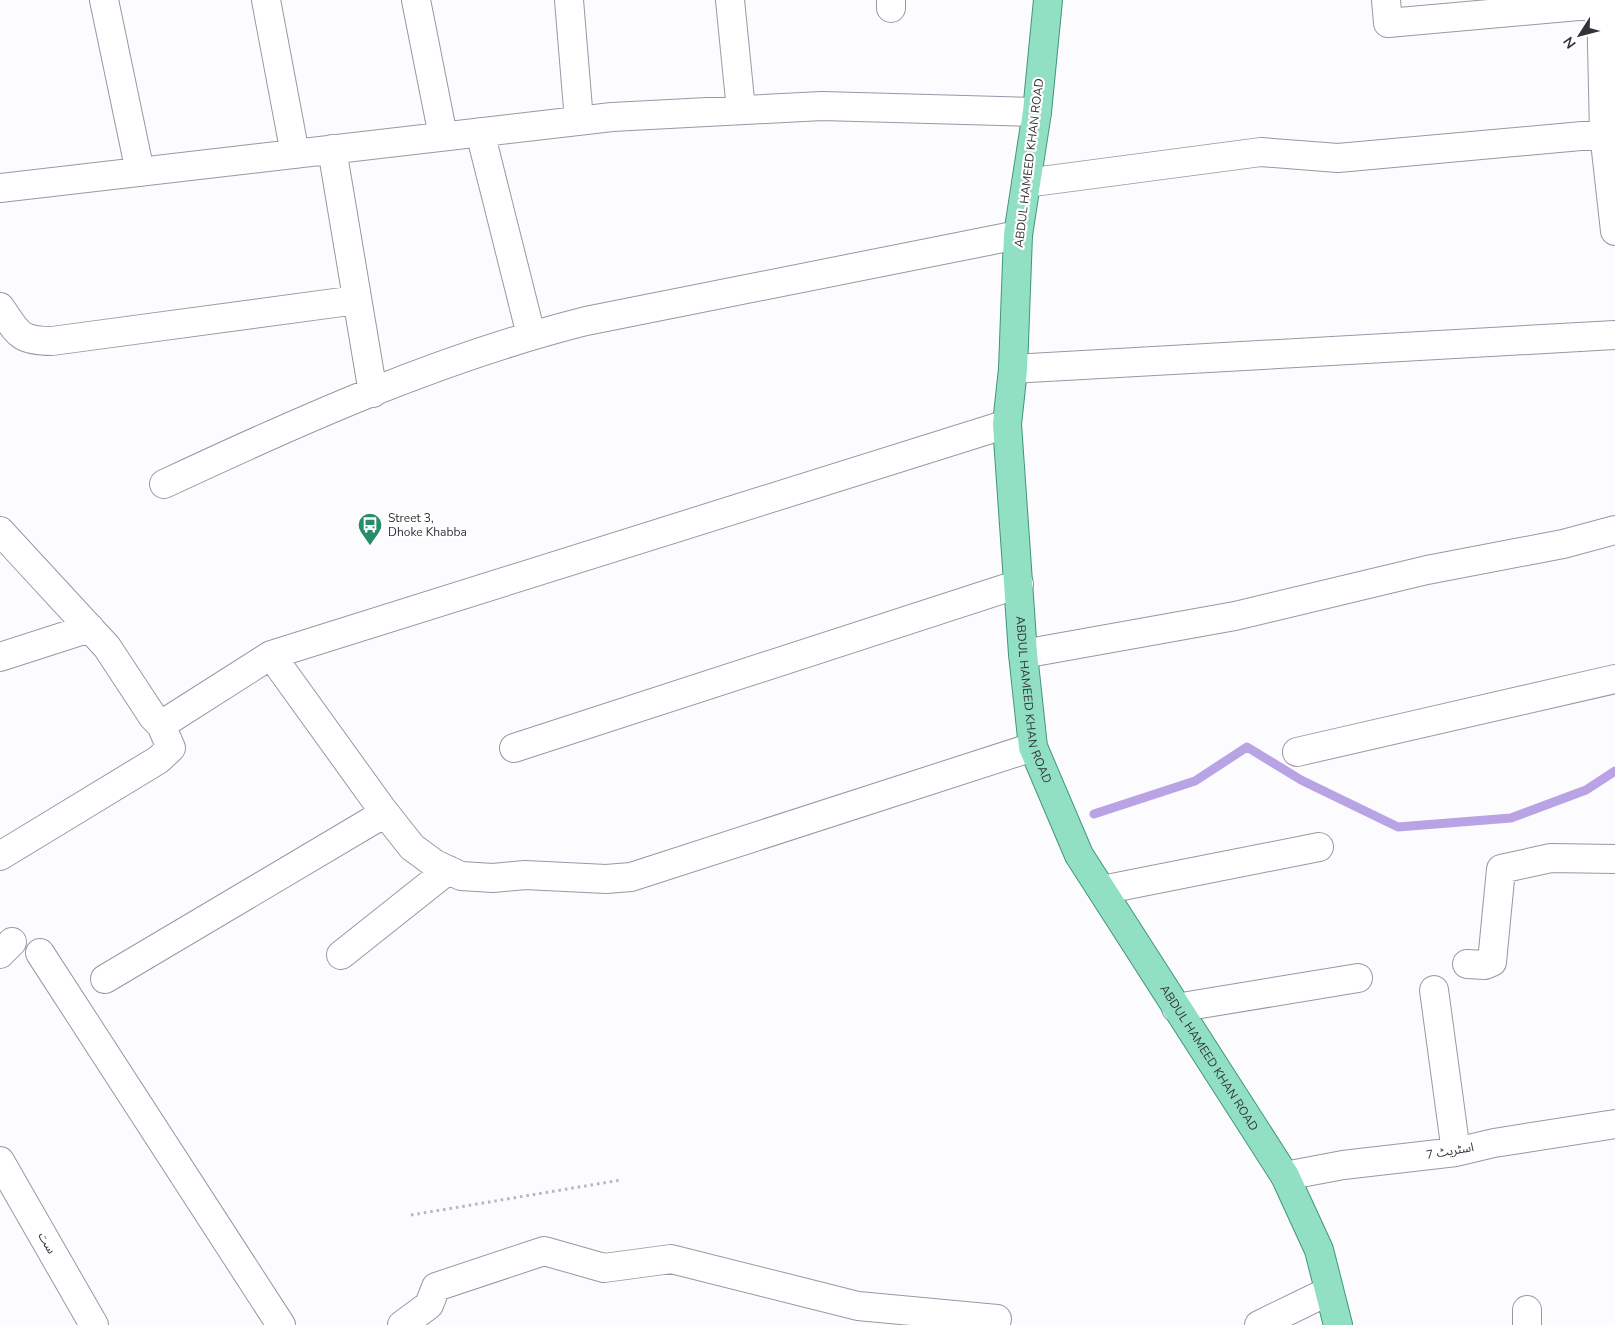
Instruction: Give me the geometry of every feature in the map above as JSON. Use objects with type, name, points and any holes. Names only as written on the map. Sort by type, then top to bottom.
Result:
[{"type":"main road","name":"ABDUL HAMEED KHAN ROAD","points":[[1048,0],[1037,112],[1018,236],[1013,370],[1007,424],[1023,654],[1033,747],[1079,855],[1285,1176],[1319,1250],[1338,1325]]},
{"type":"street","points":[[104,0],[140,172]]},
{"type":"street","points":[[266,0],[295,154]]},
{"type":"street","points":[[416,0],[443,136]]},
{"type":"street","points":[[570,0],[579,121]]},
{"type":"street","points":[[730,0],[741,110]]},
{"type":"street","points":[[1386,0],[1388,23],[1601,2],[1615,231]]},
{"type":"street","points":[[0,188],[612,117],[822,106],[1037,112]]},
{"type":"street","points":[[480,132],[531,335]]},
{"type":"street","points":[[1026,183],[1261,152],[1338,158],[1609,133]]},
{"type":"street","points":[[332,149],[373,393]]},
{"type":"street","points":[[164,484],[294,423],[424,372],[531,335],[586,321],[1018,236]]},
{"type":"street","points":[[0,307],[21,336],[35,341],[52,341],[357,300]]},
{"type":"street","points":[[1013,370],[1615,335]]},
{"type":"street","points":[[161,726],[271,654],[1007,424]]},
{"type":"street","points":[[1023,654],[1235,616],[1426,570],[1563,544],[1615,530]]},
{"type":"street","points":[[0,531],[107,647],[153,717],[161,726],[171,748],[167,754],[0,856]]},
{"type":"street","points":[[514,748],[1019,584]]},
{"type":"street","points":[[0,657],[90,628]]},
{"type":"street","points":[[271,654],[385,813],[412,847],[461,876],[493,878],[525,875],[606,880],[631,877],[1033,747]]},
{"type":"street","points":[[1297,752],[1615,679]]},
{"type":"street","points":[[105,979],[385,813]]},
{"type":"street","points":[[1102,890],[1319,847]]},
{"type":"street","points":[[1467,964],[1486,965],[1492,962],[1501,869],[1550,858],[1615,859]]},
{"type":"street","points":[[341,955],[448,870]]},
{"type":"street","points":[[40,953],[281,1325]]},
{"type":"street","points":[[1176,1008],[1358,978]]},
{"type":"street","points":[[1434,990],[1456,1152]]},
{"type":"street","name":"اسٹریٹ 7","points":[[1285,1176],[1343,1165],[1456,1152],[1494,1143],[1615,1124]]},
{"type":"street","name":"ست","points":[[0,1161],[94,1325]]},
{"type":"street","points":[[402,1325],[429,1305],[436,1287],[544,1251],[604,1268],[671,1259],[858,1306],[949,1320],[996,1319]]},
{"type":"street","points":[[1259,1325],[1329,1291]]},
{"type":"path","points":[[412,1216],[621,1180]]},
{"type":"waterway","points":[[1094,814],[1195,781],[1247,747],[1301,780],[1398,827],[1511,818],[1586,790],[1615,771]]},
{"type":"place","name":"Street 3, Dhoke Khabba","points":[[370,546]]}]
